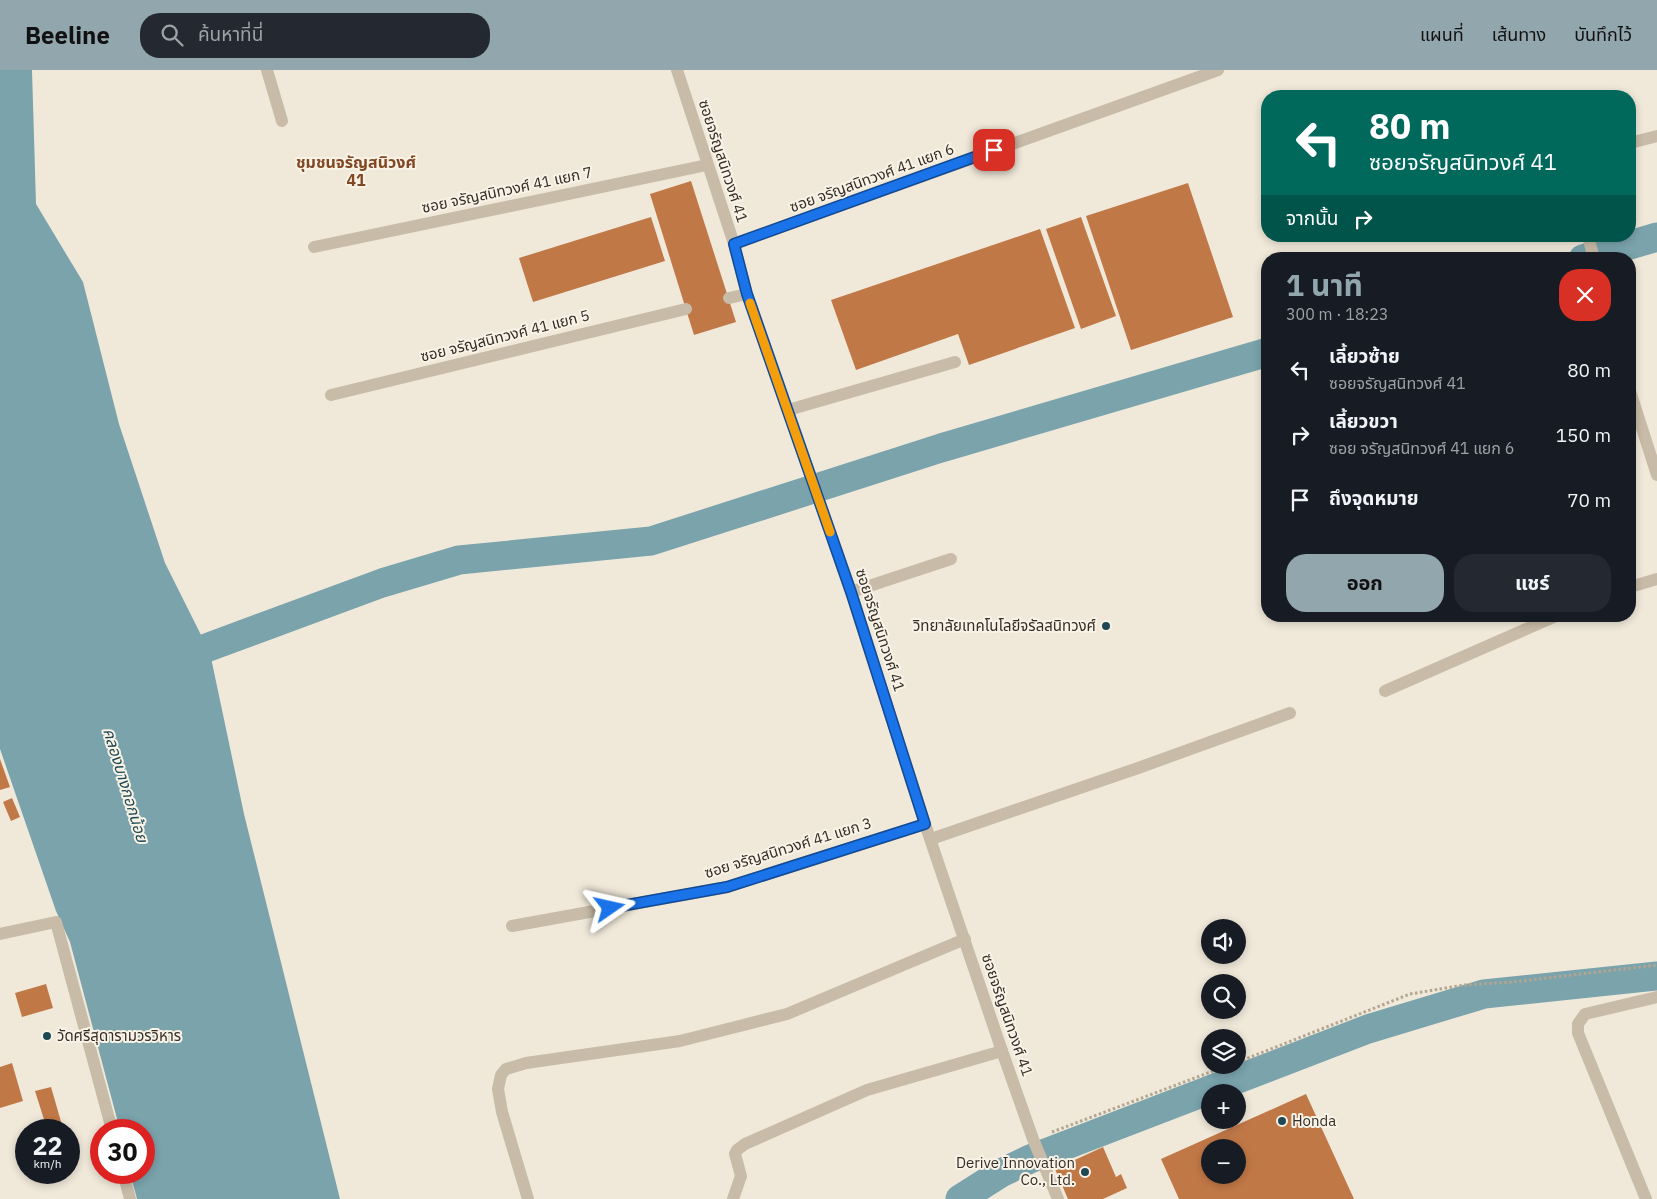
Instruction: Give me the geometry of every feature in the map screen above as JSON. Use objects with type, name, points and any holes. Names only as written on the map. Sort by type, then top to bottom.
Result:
[{"type":"street","points":[[267,70],[282,121]]},
{"type":"street","name":"ซอยจรัญสนิทวงศ์ 41","points":[[677,70],[734,244],[747,294],[851,592],[925,824],[1033,1139],[1058,1199]]},
{"type":"street","name":"ซอย จรัญสนิทวงศ์ 41 แยก 6","points":[[734,244],[1218,70]]},
{"type":"street","points":[[1636,141],[1657,136]]},
{"type":"street","name":"ซอย จรัญสนิทวงศ์ 41 แยก 7","points":[[314,247],[707,166]]},
{"type":"street","points":[[728,298],[747,294]]},
{"type":"street","name":"ซอย จรัญสนิทวงศ์ 41 แยก 5","points":[[331,395],[686,309]]},
{"type":"street","points":[[788,410],[955,362]]},
{"type":"street","points":[[1636,410],[1657,475]]},
{"type":"street","points":[[851,592],[952,559]]},
{"type":"street","points":[[1636,585],[1657,578]]},
{"type":"street","points":[[1385,691],[1542,622]]},
{"type":"street","points":[[931,839],[1141,767],[1290,712]]},
{"type":"street","name":"ซอย จรัญสนิทวงศ์ 41 แยก 3","points":[[512,926],[727,887],[925,824]]},
{"type":"street","points":[[0,934],[56,922],[109,1119]]},
{"type":"street","points":[[528,1199],[502,1112],[498,1089],[501,1075],[506,1069],[526,1063],[680,1041],[787,1014],[965,939]]},
{"type":"street","points":[[1646,1199],[1578,1033],[1578,1024],[1581,1017],[1585,1014],[1657,997]]},
{"type":"street","points":[[734,1199],[741,1176],[735,1154],[745,1144],[867,1090],[1002,1050]]},
{"type":"street","points":[[126,1184],[130,1199]]},
{"type":"path","points":[[1246,1059],[1410,994],[1464,985],[1512,982],[1657,965]]},
{"type":"path","points":[[1033,1139],[1205,1074]]},
{"type":"water","name":"คลองบางกอกน้อย","points":[[0,70],[32,70],[36,204],[83,282],[119,424],[165,563],[210,653],[244,814],[340,1199],[137,1199],[133,1184],[155,1184],[155,1119],[117,1119],[70,942],[56,911],[0,749]]},
{"type":"building","points":[[691,181],[736,322],[694,335],[650,194]]},
{"type":"building","points":[[1188,183],[1233,317],[1131,350],[1086,216]]},
{"type":"building","points":[[651,217],[665,261],[533,302],[519,258]]},
{"type":"building","points":[[1081,217],[1116,316],[1081,329],[1046,229]]},
{"type":"building","points":[[1040,229],[1075,328],[969,365],[958,334],[856,370],[831,300]]},
{"type":"building","points":[[0,759],[10,787],[0,790]]},
{"type":"building","points":[[12,798],[20,817],[11,821],[3,802]]},
{"type":"building","points":[[46,984],[53,1008],[22,1017],[15,993]]},
{"type":"building","points":[[12,1063],[23,1101],[0,1108],[0,1067]]},
{"type":"building","points":[[51,1087],[60,1119],[44,1119],[35,1091]]},
{"type":"building","name":"Honda","points":[[1306,1094],[1354,1199],[1179,1199],[1161,1159],[1201,1141],[1201,1184],[1246,1184],[1246,1139],[1206,1139],[1228,1129],[1246,1129],[1246,1121]]},
{"type":"building","name":"Derive Innovation Co., Ltd.","points":[[1103,1147],[1116,1177],[1121,1174],[1127,1188],[1103,1199],[1068,1199],[1055,1169]]},
{"type":"waterway","points":[[1607,252],[1657,237]]},
{"type":"waterway","points":[[171,661],[382,583],[459,560],[651,541],[941,448],[1261,354]]},
{"type":"waterway","points":[[960,1199],[1001,1173],[1030,1159],[1368,1029],[1484,994],[1657,976]]},
{"type":"slow traffic","points":[[750,303],[830,532]]},
{"type":"place","name":"วิทยาลัยเทคโนโลยีจรัลสนิทวงศ์","points":[[1106,626]]},
{"type":"place","name":"วัดศรีสุดารามวรวิหาร","points":[[47,1036]]},
{"type":"place","name":"Honda","points":[[1282,1121]]},
{"type":"place","name":"Derive Innovation Co., Ltd.","points":[[1085,1172]]},
{"type":"district","name":"ชุมชนจรัญสนิวงศ์ 41","points":[[356,171]]},
{"type":"route","points":[[610,908],[727,887],[925,824],[851,592],[747,294],[734,244],[994,150]]}]
